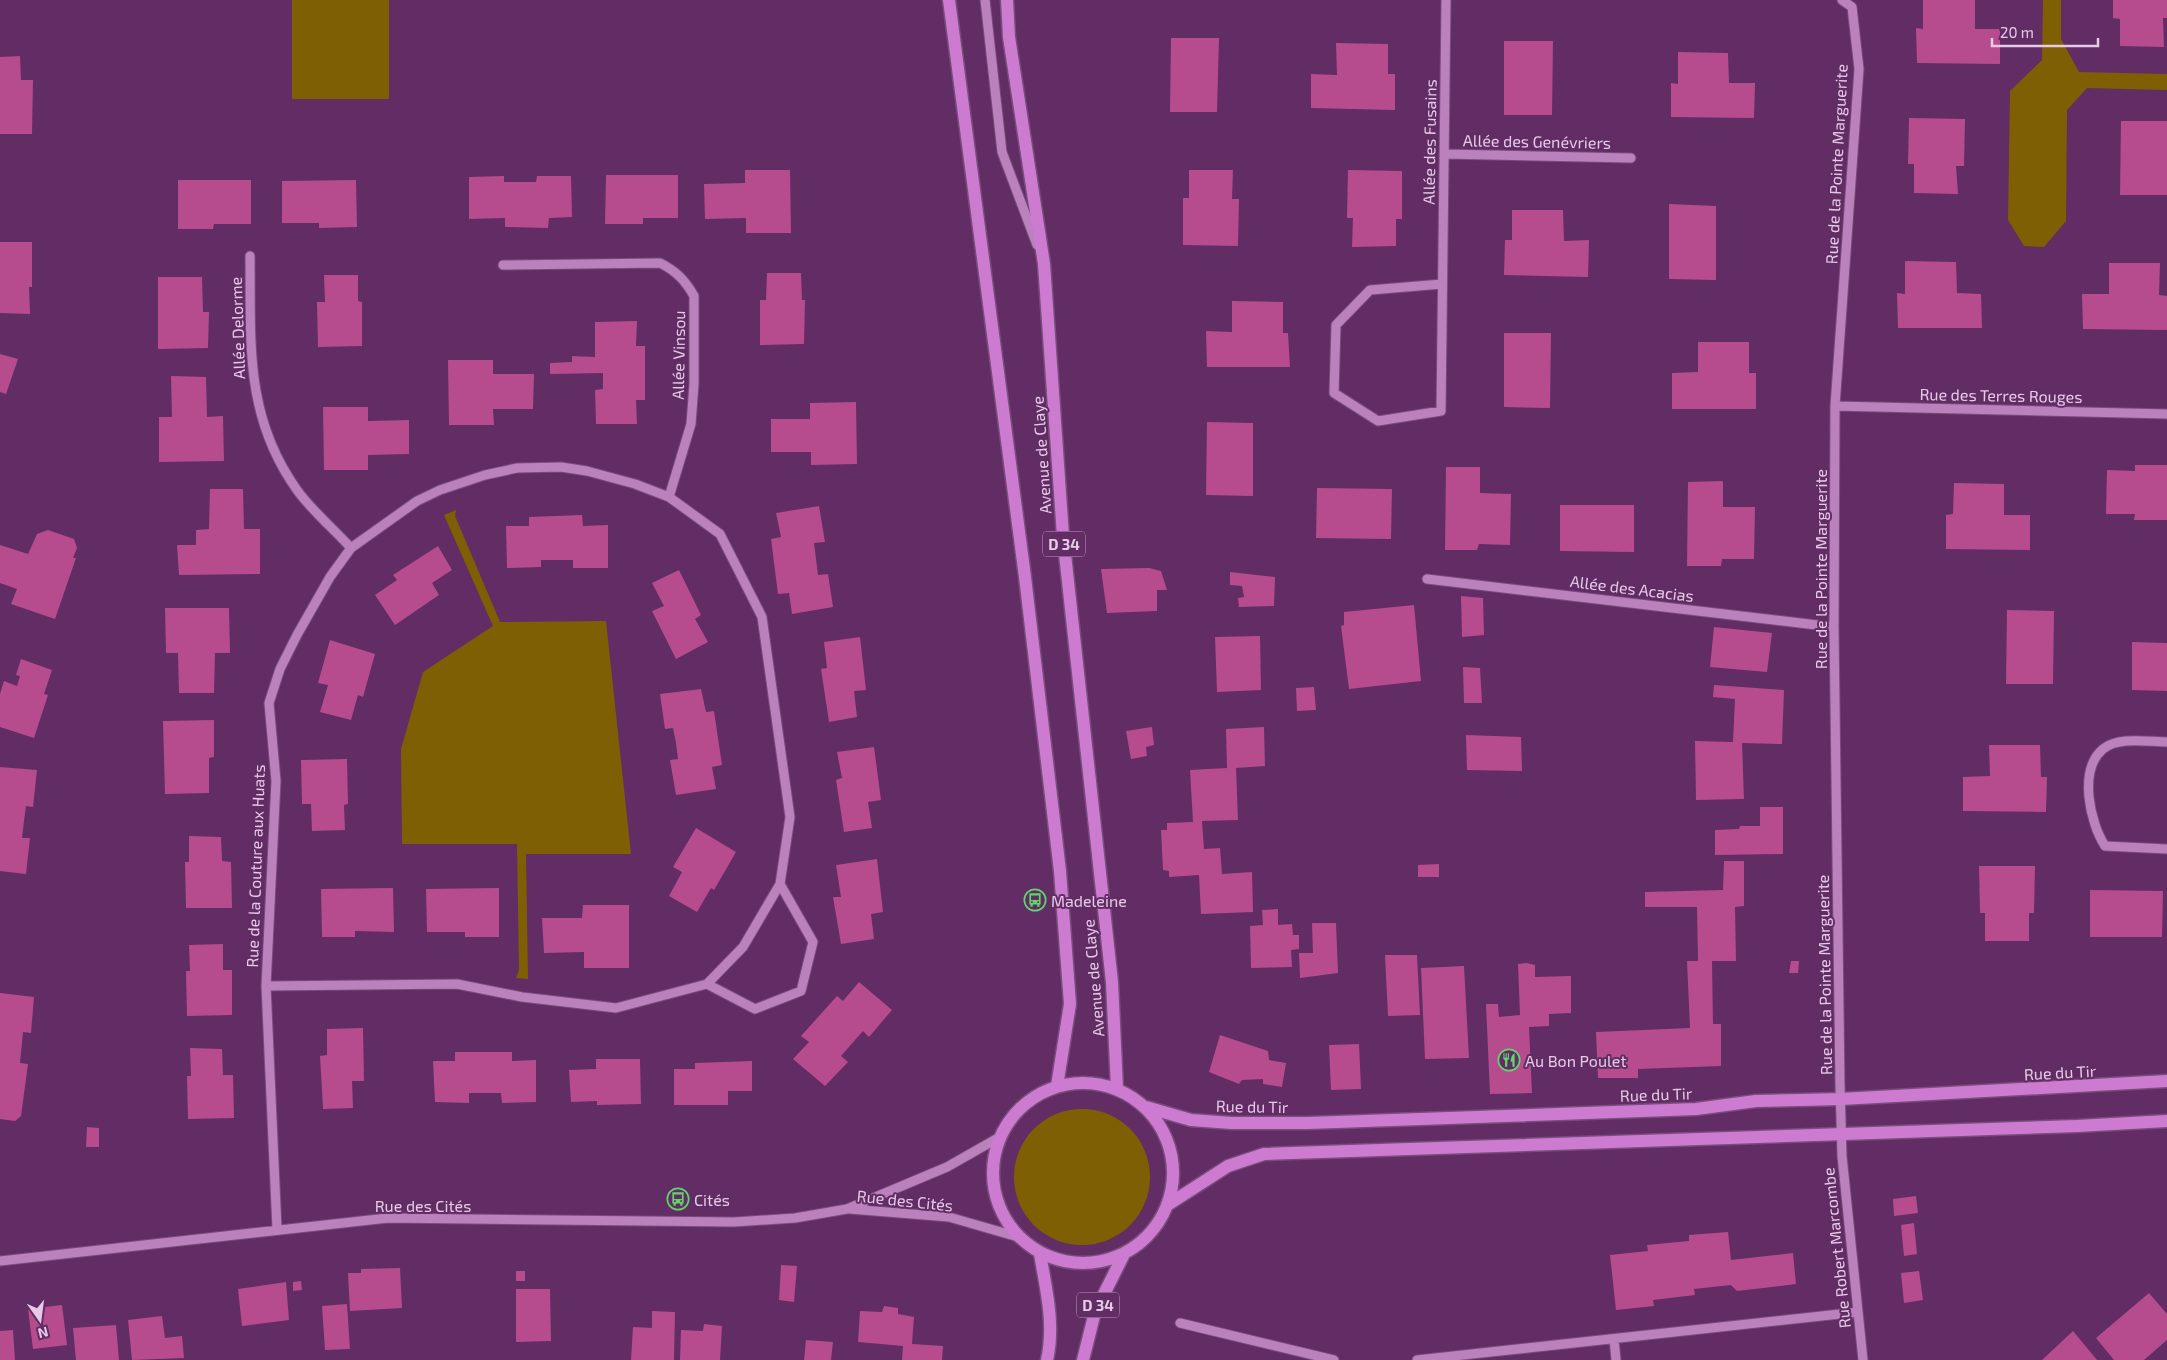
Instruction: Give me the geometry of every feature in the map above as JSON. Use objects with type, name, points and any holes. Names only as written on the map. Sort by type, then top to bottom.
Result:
[{"type":"main road","name":"Avenue de Claye","points":[[950,0],[1025,577],[1060,872],[1070,1004],[1057,1086]]},
{"type":"main road","name":"Avenue de Claye","points":[[1007,0],[1009,37],[1044,264],[1063,536],[1112,982],[1117,1088]]},
{"type":"main road","name":"Rue du Tir","points":[[1146,1107],[1191,1120],[1308,1123],[1696,1109],[1756,1101],[1841,1099],[2167,1081]]},
{"type":"main road","points":[[1078,1082],[1098,1083],[1117,1088],[1146,1107],[1166,1136],[1174,1170],[1169,1204],[1151,1233],[1124,1254],[1097,1263],[1068,1263],[1040,1254],[1018,1237],[998,1208],[991,1173],[998,1138],[1022,1105],[1057,1086],[1078,1082]]},
{"type":"main road","points":[[1169,1204],[1228,1166],[1264,1154],[2077,1126],[2167,1121]]},
{"type":"main road","points":[[1040,1254],[1050,1312],[1051,1344],[1047,1360]]},
{"type":"main road","name":"D 34","points":[[1083,1360],[1095,1312],[1124,1254]]},
{"type":"street","points":[[985,0],[1002,152],[1044,264]]},
{"type":"street","name":"Allée des Fusains","points":[[1442,284],[1370,290],[1336,326],[1334,393],[1378,421],[1441,411],[1446,0]]},
{"type":"street","name":"Rue de la Pointe Marguerite","points":[[1842,0],[1853,3],[1859,68],[1835,406],[1834,626],[1842,1133]]},
{"type":"street","name":"Allée des Genévriers","points":[[1444,154],[1631,158]]},
{"type":"street","name":"Allée Delorme","points":[[250,256],[251,361],[258,411],[282,466],[298,491],[352,548]]},
{"type":"street","name":"Allée Vinsou","points":[[503,264],[660,264],[675,271],[688,285],[694,296],[694,384],[691,424],[669,497]]},
{"type":"street","name":"Rue des Terres Rouges","points":[[1835,406],[2167,414]]},
{"type":"street","name":"Rue de la Couture aux Huats","points":[[266,986],[457,984],[550,1002],[616,1008],[706,984],[743,948],[780,884],[790,818],[762,617],[720,534],[669,497],[635,484],[587,471],[561,467],[517,468],[476,478],[417,501],[352,548],[330,577],[280,669],[269,703],[276,781],[266,986],[277,1229]]},
{"type":"street","name":"Allée des Acacias","points":[[1427,579],[1834,626]]},
{"type":"street","points":[[2167,742],[2122,741],[2103,749],[2093,764],[2089,790],[2091,817],[2096,833],[2105,846],[2167,849]]},
{"type":"street","points":[[706,984],[755,1009],[801,991],[814,942],[780,884]]},
{"type":"street","name":"Rue Robert Marcombe","points":[[1842,1133],[1842,1156],[1863,1360]]},
{"type":"street","name":"Rue des Cités","points":[[0,1261],[388,1218],[734,1222],[795,1218],[847,1209],[947,1168],[998,1138]]},
{"type":"street","name":"Rue des Cités","points":[[847,1209],[949,1217],[1018,1237]]},
{"type":"street","points":[[1418,1360],[1481,1357],[1614,1339],[1858,1312]]},
{"type":"street","points":[[1180,1323],[1334,1360]]},
{"type":"street","points":[[1614,1339],[1616,1360]]},
{"type":"shaded area","points":[[292,0],[389,0],[389,99],[292,99]]},
{"type":"shaded area","points":[[2043,0],[2061,0],[2061,39],[2079,72],[2167,74],[2167,90],[2087,88],[2067,110],[2066,221],[2044,247],[2024,246],[2008,220],[2010,91],[2042,60]]},
{"type":"shaded area","points":[[456,510],[455,516],[500,622],[606,621],[631,854],[526,854],[528,979],[516,978],[519,970],[517,844],[402,844],[401,749],[423,672],[493,626],[444,515]]},
{"type":"shaded area","points":[[1082,1109],[1108,1114],[1120,1120],[1130,1129],[1139,1139],[1145,1151],[1150,1177],[1145,1203],[1139,1215],[1130,1225],[1120,1234],[1108,1240],[1082,1245],[1056,1240],[1044,1234],[1034,1225],[1025,1215],[1019,1203],[1014,1177],[1019,1151],[1025,1139],[1034,1129],[1044,1120],[1056,1114]]},
{"type":"building","points":[[1923,0],[1975,0],[1975,29],[2000,29],[2000,64],[1917,63],[1916,28],[1923,29]]},
{"type":"building","points":[[2113,0],[2167,0],[2167,18],[2163,18],[2164,47],[2120,46],[2120,19],[2113,18]]},
{"type":"building","points":[[1171,38],[1219,38],[1217,112],[1170,112]]},
{"type":"building","points":[[1504,41],[1553,41],[1552,115],[1504,115]]},
{"type":"building","points":[[1336,43],[1388,44],[1388,74],[1395,74],[1395,110],[1311,108],[1311,74],[1337,75]]},
{"type":"building","points":[[1678,52],[1728,53],[1729,83],[1755,83],[1754,118],[1671,117],[1671,83],[1678,84]]},
{"type":"building","points":[[20,56],[21,80],[33,80],[32,134],[0,134],[0,57]]},
{"type":"building","points":[[1909,118],[1965,119],[1964,166],[1956,166],[1958,194],[1914,193],[1914,164],[1908,164]]},
{"type":"building","points":[[2121,121],[2167,121],[2167,195],[2120,195]]},
{"type":"building","points":[[745,170],[790,170],[791,233],[746,233],[746,218],[705,219],[704,184],[745,183]]},
{"type":"building","points":[[1189,170],[1233,170],[1232,199],[1239,199],[1238,246],[1183,245],[1183,198],[1189,198]]},
{"type":"building","points":[[1348,170],[1402,171],[1402,219],[1396,219],[1396,246],[1352,247],[1353,218],[1347,218]]},
{"type":"building","points":[[606,175],[678,175],[678,218],[643,218],[643,224],[605,224]]},
{"type":"building","points":[[504,176],[504,182],[536,182],[537,176],[571,176],[572,217],[549,218],[548,228],[505,227],[505,218],[469,219],[469,177]]},
{"type":"building","points":[[178,180],[251,180],[251,224],[214,224],[213,229],[178,229]]},
{"type":"building","points":[[356,180],[357,227],[319,228],[319,223],[282,223],[282,181]]},
{"type":"building","points":[[1669,204],[1716,206],[1716,280],[1669,279]]},
{"type":"building","points":[[1512,210],[1563,210],[1564,241],[1589,240],[1588,277],[1504,275],[1505,240],[1512,240]]},
{"type":"building","points":[[0,242],[32,242],[32,287],[29,287],[30,314],[0,313]]},
{"type":"building","points":[[1905,261],[1956,262],[1957,293],[1981,294],[1982,328],[1898,328],[1897,293],[1905,294]]},
{"type":"building","points":[[2109,263],[2160,263],[2159,295],[2167,296],[2167,330],[2083,329],[2082,294],[2109,294]]},
{"type":"building","points":[[767,273],[801,273],[802,300],[805,300],[804,344],[760,345],[760,300],[766,300]]},
{"type":"building","points":[[324,275],[358,275],[358,301],[362,302],[362,346],[318,347],[317,302],[325,302]]},
{"type":"building","points":[[158,277],[202,277],[203,312],[209,312],[208,348],[158,349]]},
{"type":"building","points":[[1232,301],[1283,302],[1283,333],[1288,333],[1290,367],[1207,367],[1206,331],[1232,332]]},
{"type":"building","points":[[637,321],[636,346],[645,346],[645,400],[636,400],[637,424],[596,424],[595,390],[603,389],[603,373],[550,374],[550,363],[572,362],[572,356],[595,357],[595,322]]},
{"type":"building","points":[[1504,333],[1551,333],[1550,408],[1504,407]]},
{"type":"building","points":[[1698,342],[1749,342],[1749,373],[1756,373],[1756,409],[1672,409],[1672,373],[1698,372]]},
{"type":"building","points":[[0,354],[18,359],[6,394],[0,392]]},
{"type":"building","points":[[448,360],[493,360],[493,374],[534,374],[533,409],[493,409],[494,425],[449,425]]},
{"type":"building","points":[[171,376],[206,377],[207,417],[223,416],[224,461],[159,462],[159,417],[172,417]]},
{"type":"building","points":[[856,402],[857,464],[811,465],[811,452],[771,452],[771,419],[810,419],[810,403]]},
{"type":"building","points":[[323,407],[368,407],[368,421],[409,420],[409,454],[368,455],[368,470],[324,470]]},
{"type":"building","points":[[1207,422],[1253,423],[1253,496],[1206,495]]},
{"type":"building","points":[[2135,465],[2167,465],[2167,520],[2134,520],[2135,514],[2106,514],[2107,470],[2135,471]]},
{"type":"building","points":[[1446,467],[1480,467],[1480,493],[1511,494],[1510,545],[1479,544],[1477,550],[1445,550]]},
{"type":"building","points":[[1723,481],[1723,507],[1755,507],[1754,559],[1722,559],[1721,566],[1687,566],[1688,482]]},
{"type":"building","points":[[1954,483],[2004,484],[2004,515],[2030,515],[2030,550],[1946,549],[1946,515],[1953,514]]},
{"type":"building","points":[[1317,488],[1392,489],[1391,539],[1316,538]]},
{"type":"building","points":[[210,489],[243,489],[244,529],[260,529],[260,574],[179,575],[177,545],[196,545],[196,530],[209,529]]},
{"type":"building","points":[[1560,505],[1634,505],[1634,552],[1560,551]]},
{"type":"building","points":[[819,506],[825,542],[814,543],[818,575],[828,574],[833,607],[792,614],[789,593],[778,594],[771,539],[781,537],[776,513]]},
{"type":"building","points":[[582,515],[583,526],[608,525],[608,568],[573,568],[573,560],[541,560],[541,567],[507,568],[506,526],[529,526],[529,517]]},
{"type":"building","points":[[48,530],[74,539],[77,548],[73,558],[76,558],[55,619],[11,604],[17,589],[0,583],[0,545],[28,554],[37,534]]},
{"type":"building","points":[[438,546],[452,570],[432,583],[439,595],[395,625],[375,595],[397,580],[393,575]]},
{"type":"building","points":[[1149,568],[1161,571],[1167,590],[1157,590],[1157,611],[1107,613],[1101,569]]},
{"type":"building","points":[[679,570],[701,615],[695,619],[708,642],[676,659],[652,611],[664,606],[652,583]]},
{"type":"building","points":[[1230,572],[1275,577],[1274,606],[1239,607],[1238,598],[1244,597],[1242,586],[1230,585]]},
{"type":"building","points":[[1461,596],[1483,598],[1484,635],[1462,637]]},
{"type":"building","points":[[1414,605],[1421,681],[1349,689],[1341,626],[1344,625],[1344,612]]},
{"type":"building","points":[[165,608],[229,608],[230,653],[215,653],[214,693],[179,693],[178,653],[166,653]]},
{"type":"building","points":[[2007,610],[2054,611],[2053,684],[2006,684]]},
{"type":"building","points":[[1714,627],[1772,633],[1767,672],[1710,667]]},
{"type":"building","points":[[1260,636],[1261,690],[1217,692],[1215,637]]},
{"type":"building","points":[[860,637],[866,690],[854,691],[857,717],[829,722],[821,669],[827,668],[824,642]]},
{"type":"building","points":[[330,640],[375,654],[363,697],[358,695],[351,720],[320,712],[328,685],[318,683]]},
{"type":"building","points":[[2132,642],[2167,643],[2167,691],[2132,690]]},
{"type":"building","points":[[21,659],[52,670],[44,694],[48,695],[34,738],[0,727],[0,694],[4,681],[17,686],[20,676],[16,675]]},
{"type":"building","points":[[1463,667],[1480,668],[1482,703],[1464,703]]},
{"type":"building","points":[[1714,685],[1784,690],[1782,744],[1742,743],[1744,799],[1696,800],[1695,741],[1733,742],[1735,699],[1713,697]]},
{"type":"building","points":[[1314,687],[1316,710],[1297,711],[1296,688]]},
{"type":"building","points":[[701,689],[706,712],[714,711],[722,765],[712,767],[716,789],[676,795],[670,760],[678,759],[676,743],[673,728],[665,729],[660,694]]},
{"type":"building","points":[[214,720],[214,757],[209,758],[209,793],[165,794],[163,721]]},
{"type":"building","points":[[1152,727],[1154,745],[1146,747],[1147,756],[1131,759],[1126,731]]},
{"type":"building","points":[[1264,727],[1265,766],[1236,768],[1238,820],[1202,821],[1204,849],[1220,848],[1222,874],[1252,872],[1253,912],[1201,914],[1199,875],[1169,877],[1169,871],[1163,870],[1161,830],[1167,830],[1167,823],[1193,822],[1190,770],[1227,768],[1226,729]]},
{"type":"building","points":[[1466,735],[1521,737],[1522,771],[1467,770]]},
{"type":"building","points":[[1989,745],[2040,745],[2041,777],[2047,777],[2046,812],[1963,811],[1963,777],[1990,776]]},
{"type":"building","points":[[874,747],[881,800],[868,802],[872,828],[844,832],[836,780],[842,778],[837,752]]},
{"type":"building","points":[[347,759],[348,804],[344,805],[345,830],[312,831],[311,804],[302,804],[301,760]]},
{"type":"building","points":[[0,767],[37,770],[33,807],[26,806],[22,838],[30,838],[26,874],[0,871]]},
{"type":"building","points":[[1760,807],[1783,807],[1783,854],[1715,855],[1715,830],[1739,829],[1740,826],[1760,826]]},
{"type":"building","points":[[696,828],[736,852],[714,890],[711,888],[697,912],[669,896],[682,872],[673,867]]},
{"type":"building","points":[[189,836],[221,837],[222,861],[231,862],[232,908],[186,908],[185,862],[189,862]]},
{"type":"building","points":[[877,859],[883,912],[871,914],[874,939],[841,944],[833,897],[841,897],[836,865]]},
{"type":"building","points":[[1724,861],[1744,861],[1744,906],[1735,907],[1736,961],[1712,961],[1713,1024],[1721,1024],[1721,1066],[1638,1069],[1638,1078],[1598,1078],[1596,1032],[1690,1028],[1687,961],[1698,961],[1697,907],[1645,907],[1645,892],[1723,890]]},
{"type":"building","points":[[1439,864],[1439,877],[1418,877],[1418,865]]},
{"type":"building","points":[[1979,866],[2035,866],[2034,913],[2029,913],[2029,941],[1985,941],[1985,913],[1980,913]]},
{"type":"building","points":[[393,888],[394,932],[355,931],[355,937],[322,937],[321,889]]},
{"type":"building","points":[[499,888],[499,937],[465,937],[465,932],[427,932],[426,889]]},
{"type":"building","points":[[2090,890],[2163,891],[2162,937],[2090,937]]},
{"type":"building","points":[[583,905],[629,905],[629,968],[584,968],[584,952],[544,953],[542,918],[582,918]]},
{"type":"building","points":[[1278,909],[1278,925],[1292,924],[1293,935],[1299,935],[1299,949],[1291,950],[1292,967],[1251,968],[1250,926],[1263,925],[1262,910]]},
{"type":"building","points":[[1312,923],[1336,923],[1338,973],[1300,978],[1299,953],[1313,953]]},
{"type":"building","points":[[223,944],[223,970],[232,970],[232,1015],[187,1016],[186,971],[190,971],[189,945]]},
{"type":"building","points":[[1385,955],[1417,955],[1420,1015],[1388,1016]]},
{"type":"building","points":[[1791,961],[1799,961],[1798,973],[1789,973]]},
{"type":"building","name":"Au Bon Poulet","points":[[1527,963],[1535,965],[1535,977],[1571,976],[1571,1013],[1549,1014],[1549,1026],[1529,1027],[1532,1093],[1490,1094],[1486,1004],[1498,1004],[1499,1017],[1520,1015],[1518,964]]},
{"type":"building","points":[[1464,966],[1469,1058],[1425,1059],[1421,968]]},
{"type":"building","points":[[859,982],[892,1010],[869,1037],[863,1031],[841,1056],[848,1062],[825,1086],[793,1059],[809,1042],[801,1036],[837,996],[843,1001]]},
{"type":"building","points":[[0,993],[34,997],[31,1033],[23,1032],[20,1063],[28,1064],[21,1116],[15,1121],[0,1119]]},
{"type":"building","points":[[363,1028],[364,1081],[352,1081],[353,1108],[323,1109],[320,1056],[327,1055],[327,1029]]},
{"type":"building","points":[[1220,1035],[1268,1051],[1269,1060],[1286,1063],[1282,1087],[1263,1084],[1263,1079],[1242,1080],[1239,1084],[1209,1072]]},
{"type":"building","points":[[1359,1044],[1361,1089],[1331,1090],[1329,1045]]},
{"type":"building","points":[[190,1048],[222,1049],[223,1075],[233,1075],[234,1118],[188,1119],[187,1076],[191,1076]]},
{"type":"building","points":[[455,1052],[512,1052],[512,1061],[536,1060],[536,1102],[502,1103],[501,1093],[469,1093],[469,1103],[435,1102],[433,1061],[455,1061]]},
{"type":"building","points":[[596,1059],[640,1059],[641,1104],[597,1105],[597,1101],[571,1102],[569,1070],[596,1069]]},
{"type":"building","points":[[752,1061],[752,1091],[728,1091],[728,1105],[674,1105],[674,1069],[695,1069],[695,1063]]},
{"type":"building","points":[[87,1127],[99,1128],[99,1147],[86,1147]]},
{"type":"building","points":[[1916,1196],[1918,1213],[1894,1216],[1893,1199]]},
{"type":"building","points":[[1914,1223],[1917,1254],[1904,1256],[1901,1225]]},
{"type":"building","points":[[1728,1232],[1731,1260],[1793,1253],[1796,1284],[1737,1291],[1731,1285],[1694,1289],[1695,1295],[1653,1300],[1654,1306],[1616,1310],[1610,1255],[1648,1251],[1647,1245],[1689,1241],[1689,1235]]},
{"type":"building","points":[[781,1265],[797,1266],[794,1302],[779,1300]]},
{"type":"building","points":[[400,1268],[402,1308],[350,1311],[348,1273],[361,1273],[361,1269]]},
{"type":"building","points":[[516,1271],[525,1271],[525,1281],[516,1281]]},
{"type":"building","points":[[1919,1271],[1923,1300],[1904,1303],[1901,1273]]},
{"type":"building","points":[[301,1281],[302,1290],[293,1291],[293,1282]]},
{"type":"building","points":[[286,1282],[289,1320],[242,1326],[238,1289]]},
{"type":"building","points":[[516,1289],[550,1289],[551,1341],[516,1342]]},
{"type":"building","points":[[2149,1293],[2167,1314],[2167,1340],[2144,1360],[2114,1360],[2096,1338]]},
{"type":"building","points":[[347,1304],[350,1349],[325,1350],[322,1306]]},
{"type":"building","points":[[62,1305],[67,1345],[33,1349],[28,1309]]},
{"type":"building","points":[[884,1306],[898,1308],[898,1314],[914,1317],[912,1344],[943,1346],[942,1360],[902,1360],[903,1346],[858,1342],[860,1311],[882,1312]]},
{"type":"building","points":[[652,1311],[675,1312],[674,1360],[631,1360],[633,1327],[652,1328]]},
{"type":"building","points":[[162,1316],[165,1338],[182,1336],[184,1358],[132,1360],[128,1320]]},
{"type":"building","points":[[704,1324],[722,1326],[720,1360],[680,1360],[681,1330],[703,1331]]},
{"type":"building","points":[[116,1325],[119,1360],[76,1360],[73,1328]]},
{"type":"building","points":[[13,1330],[15,1360],[0,1360],[0,1331]]},
{"type":"building","points":[[2073,1331],[2097,1360],[2042,1360]]},
{"type":"building","points":[[806,1340],[833,1342],[831,1360],[804,1360]]},
{"type":"place","name":"Madeleine","points":[[1035,900]]},
{"type":"place","name":"Au Bon Poulet","points":[[1509,1060]]},
{"type":"place","name":"Cités","points":[[678,1199]]}]
